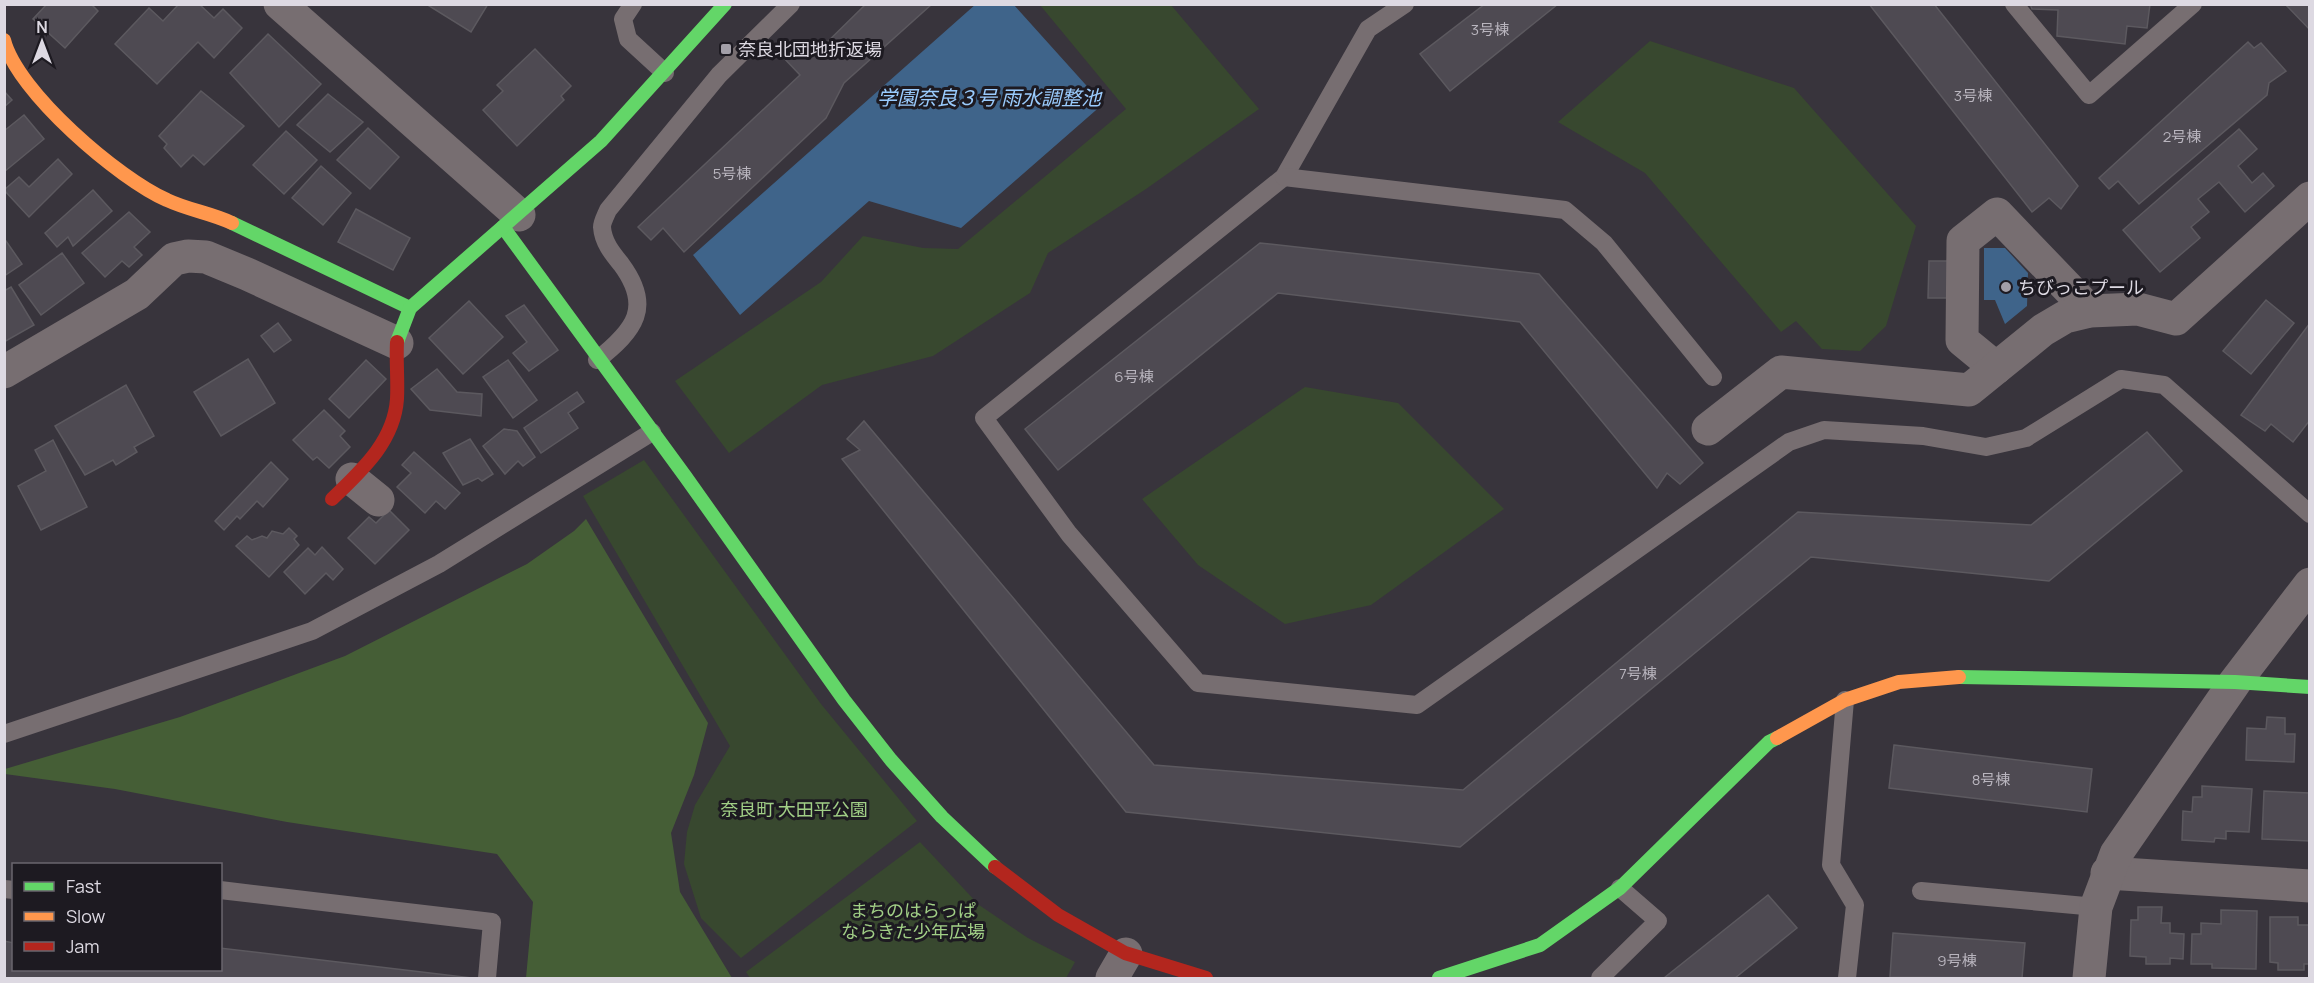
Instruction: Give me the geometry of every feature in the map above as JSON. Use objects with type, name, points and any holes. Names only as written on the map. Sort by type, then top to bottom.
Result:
[{"type":"street","points":[[280,4],[511,221],[597,360],[652,432],[860,722],[950,827],[1028,896],[1119,966],[1206,978]]},
{"type":"street","points":[[378,500],[342,489],[390,432],[397,400],[397,343],[410,308],[601,141],[665,73],[725,4]]},
{"type":"street","points":[[4,40],[7,52],[36,92],[93,151],[130,180],[168,201],[217,216],[410,308]]},
{"type":"street","points":[[1708,429],[1781,372],[1969,390],[2043,330],[2065,317],[2090,311],[2138,309],[2176,319],[2310,198]]},
{"type":"street","points":[[1996,368],[1962,340],[1964,241],[1997,214],[2090,311]]},
{"type":"street","points":[[4,372],[137,294],[174,259],[188,256],[206,258],[247,274],[397,343]]},
{"type":"street","points":[[2089,978],[2096,907],[2107,873],[2126,838],[2235,682],[2310,584]]},
{"type":"street","points":[[1439,978],[1540,945],[1620,888],[1770,742],[1845,700],[1899,682],[1958,677],[2235,682],[2310,687]]},
{"type":"street","points":[[2107,873],[2310,886]]},
{"type":"lane","points":[[633,4],[623,20],[628,39],[665,73]]},
{"type":"lane","points":[[597,360],[616,345],[637,316],[639,299],[633,283],[608,248],[602,226],[608,210],[719,75],[791,4]]},
{"type":"lane","points":[[1405,4],[1368,29],[1284,177],[984,418],[1069,534],[1198,683],[1417,705],[1789,442],[1824,430],[1923,436],[1986,447],[2026,438],[2121,379],[2164,386],[2310,514]]},
{"type":"lane","points":[[2014,4],[2089,95],[2193,4]]},
{"type":"lane","points":[[1284,177],[1565,210],[1604,243],[1713,377]]},
{"type":"lane","points":[[4,734],[312,631],[439,564],[652,432]]},
{"type":"lane","points":[[1845,700],[1831,865],[1855,905],[1846,978]]},
{"type":"lane","points":[[1600,978],[1658,921],[1620,888]]},
{"type":"lane","points":[[222,890],[492,922],[487,978]]},
{"type":"lane","points":[[1921,891],[2096,907]]},
{"type":"green space","points":[[1040,5],[1171,5],[1259,109],[1146,189],[1048,253],[1030,293],[933,356],[822,385],[729,453],[675,381],[821,282],[863,236],[923,248],[958,249],[1126,109]]},
{"type":"green space","points":[[1650,41],[1794,88],[1916,226],[1886,326],[1860,351],[1822,349],[1796,321],[1781,332],[1645,173],[1558,122]]},
{"type":"green space","points":[[1305,387],[1398,403],[1504,509],[1371,605],[1285,624],[1198,565],[1142,499]]},
{"type":"green space","name":"奈良町 大田平公園","points":[[644,460],[821,704],[917,821],[741,958],[701,918],[684,864],[687,832],[695,805],[730,746],[583,496]]},
{"type":"green space","points":[[586,519],[708,723],[694,775],[671,833],[680,892],[732,978],[526,978],[533,902],[497,854],[287,822],[115,789],[5,774],[5,769],[180,717],[345,656],[527,564],[574,531]]},
{"type":"green space","name":"まちのはらっぱ ならきた少年広場","points":[[920,842],[979,905],[1028,938],[1075,962],[1066,978],[750,978],[746,972]]},
{"type":"water","name":"学園奈良３号 雨水調整池","points":[[976,4],[1014,5],[1103,104],[961,228],[869,201],[740,315],[693,255]]},
{"type":"water","name":"ちびっこプール","points":[[1984,248],[2005,248],[2028,273],[2027,306],[2005,324],[1995,300],[1984,300]]},
{"type":"building","points":[[47,4],[91,4],[98,11],[65,48],[33,19]]},
{"type":"building","points":[[179,4],[199,4],[214,18],[223,9],[242,28],[214,58],[198,42],[157,84],[115,44],[149,8],[163,21]]},
{"type":"building","points":[[426,4],[488,4],[471,32]]},
{"type":"building","points":[[866,4],[932,4],[844,83],[826,118],[684,252],[663,228],[651,240],[638,227],[800,75],[781,55],[797,40],[812,57]]},
{"type":"building","points":[[1485,4],[1558,4],[1450,91],[1420,54]]},
{"type":"building","points":[[1869,4],[1934,4],[2078,186],[2061,209],[2049,198],[2032,212]]},
{"type":"building","points":[[2030,4],[2150,4],[2147,28],[2127,26],[2125,44],[2057,36],[2058,10],[2032,9]]},
{"type":"building","points":[[2285,4],[2310,4],[2310,30]]},
{"type":"building","points":[[268,34],[321,84],[279,127],[230,73]]},
{"type":"building","points":[[2248,42],[2254,48],[2261,43],[2286,71],[2269,83],[2267,95],[2139,204],[2118,181],[2109,189],[2099,178]]},
{"type":"building","points":[[535,49],[571,86],[561,96],[564,100],[517,146],[483,110],[503,91],[497,85]]},
{"type":"building","points":[[4,91],[12,100],[4,107]]},
{"type":"building","points":[[201,91],[244,126],[204,165],[193,155],[181,167],[164,148],[167,144],[159,136]]},
{"type":"building","points":[[328,94],[363,122],[330,152],[297,125]]},
{"type":"building","points":[[24,115],[44,139],[4,172],[4,131]]},
{"type":"building","points":[[368,128],[399,157],[370,189],[337,160]]},
{"type":"building","points":[[2239,129],[2257,149],[2238,166],[2252,183],[2263,173],[2274,186],[2245,212],[2219,182],[2198,199],[2209,212],[2191,227],[2200,238],[2160,272],[2123,230]]},
{"type":"building","points":[[286,131],[317,160],[284,194],[253,165]]},
{"type":"building","points":[[58,159],[72,174],[29,217],[4,190],[19,177],[29,187]]},
{"type":"building","points":[[321,166],[351,193],[323,225],[292,198]]},
{"type":"building","points":[[93,190],[112,211],[73,246],[68,237],[57,247],[45,233]]},
{"type":"building","points":[[356,209],[410,238],[393,270],[338,242]]},
{"type":"building","points":[[129,212],[150,232],[134,247],[142,255],[129,267],[122,261],[105,277],[82,253]]},
{"type":"building","points":[[6,241],[22,264],[4,276],[4,242]]},
{"type":"building","points":[[1260,243],[1539,274],[1703,463],[1680,484],[1667,473],[1657,488],[1520,322],[1278,293],[1058,470],[1025,429]]},
{"type":"building","points":[[62,253],[84,283],[41,315],[19,285]]},
{"type":"building","points":[[1929,261],[1949,261],[1948,298],[1928,298]]},
{"type":"building","points":[[11,287],[34,325],[4,342],[4,291]]},
{"type":"building","points":[[2266,300],[2294,323],[2251,374],[2223,351]]},
{"type":"building","points":[[469,301],[503,337],[463,374],[429,338]]},
{"type":"building","points":[[524,305],[558,350],[529,371],[513,353],[527,342],[506,316]]},
{"type":"building","points":[[278,323],[291,340],[274,352],[261,336]]},
{"type":"building","points":[[2310,323],[2310,420],[2293,442],[2271,424],[2265,431],[2241,415]]},
{"type":"building","points":[[248,359],[275,403],[221,436],[194,392]]},
{"type":"building","points":[[366,360],[386,379],[349,418],[329,399]]},
{"type":"building","points":[[508,360],[537,400],[513,418],[483,377]]},
{"type":"building","points":[[437,369],[457,392],[482,394],[481,416],[430,410],[411,389]]},
{"type":"building","points":[[126,385],[154,436],[134,447],[137,452],[116,465],[113,460],[85,475],[55,426]]},
{"type":"building","points":[[577,392],[584,402],[568,413],[578,428],[541,453],[524,428]]},
{"type":"building","points":[[324,410],[345,431],[340,436],[350,447],[329,468],[317,457],[313,460],[293,440]]},
{"type":"building","points":[[864,421],[1154,765],[1463,790],[1798,512],[2031,525],[2147,432],[2182,471],[2049,581],[1811,557],[1460,847],[1126,812],[842,459],[860,450],[847,439]]},
{"type":"building","points":[[504,429],[517,431],[535,457],[523,466],[518,461],[505,474],[483,446]]},
{"type":"building","points":[[470,439],[493,474],[482,481],[478,478],[463,485],[443,453]]},
{"type":"building","points":[[53,440],[87,507],[41,530],[18,486],[46,471],[35,450]]},
{"type":"building","points":[[414,452],[460,493],[445,509],[436,501],[425,513],[397,487],[411,473],[402,465]]},
{"type":"building","points":[[271,462],[288,479],[263,507],[257,501],[240,519],[237,516],[224,530],[215,521]]},
{"type":"building","points":[[389,510],[409,530],[375,564],[348,538],[369,517],[376,523]]},
{"type":"building","points":[[289,528],[297,536],[294,539],[299,545],[269,577],[236,546],[247,536],[252,540],[262,536],[267,538],[272,531],[283,534]]},
{"type":"building","points":[[322,547],[343,569],[333,580],[326,573],[305,594],[284,572],[308,548],[315,555]]},
{"type":"building","points":[[2267,717],[2285,718],[2285,734],[2295,734],[2294,762],[2246,760],[2247,728],[2266,729]]},
{"type":"building","points":[[1894,745],[2092,769],[2087,812],[1889,788]]},
{"type":"building","points":[[2202,786],[2252,789],[2249,832],[2226,831],[2226,839],[2215,838],[2214,842],[2182,840],[2183,811],[2192,812],[2193,797],[2202,797]]},
{"type":"building","points":[[2264,791],[2310,793],[2310,841],[2262,839]]},
{"type":"building","points":[[1768,895],[1797,928],[1735,978],[1664,978]]},
{"type":"building","points":[[2138,907],[2162,907],[2161,923],[2170,923],[2170,933],[2184,934],[2183,959],[2170,958],[2170,964],[2146,964],[2146,957],[2130,956],[2131,920],[2138,920]]},
{"type":"building","points":[[2221,910],[2257,911],[2256,969],[2212,968],[2212,964],[2191,964],[2192,934],[2201,934],[2201,923],[2221,924]]},
{"type":"building","points":[[2270,917],[2298,917],[2298,925],[2310,925],[2310,964],[2304,964],[2304,970],[2278,970],[2278,963],[2270,962]]},
{"type":"building","points":[[1893,933],[2025,943],[2022,978],[1890,977]]},
{"type":"building","points":[[4,941],[12,943],[12,971],[222,971],[222,948],[472,978],[4,978]]},
{"type":"traffic: fast","points":[[397,342],[410,308],[601,141],[725,4]]},
{"type":"traffic: fast","points":[[232,223],[410,308]]},
{"type":"traffic: fast","points":[[503,227],[685,476],[844,700],[891,760],[942,817],[995,867]]},
{"type":"traffic: fast","points":[[1959,677],[2235,682],[2310,687]]},
{"type":"traffic: fast","points":[[1439,978],[1540,945],[1620,888],[1769,742],[1777,738]]},
{"type":"traffic: slow","points":[[4,40],[13,61],[28,84],[72,132],[98,154],[123,173],[167,200],[232,223]]},
{"type":"traffic: slow","points":[[1777,738],[1845,700],[1899,682],[1959,677]]},
{"type":"traffic: jam","points":[[332,499],[365,466],[390,429],[397,399],[397,342]]},
{"type":"traffic: jam","points":[[995,867],[1058,915],[1125,953],[1206,978]]},
{"type":"place","name":"奈良北団地折返場","points":[[726,49]]},
{"type":"place","name":"ちびっこプール","points":[[2006,287]]}]
